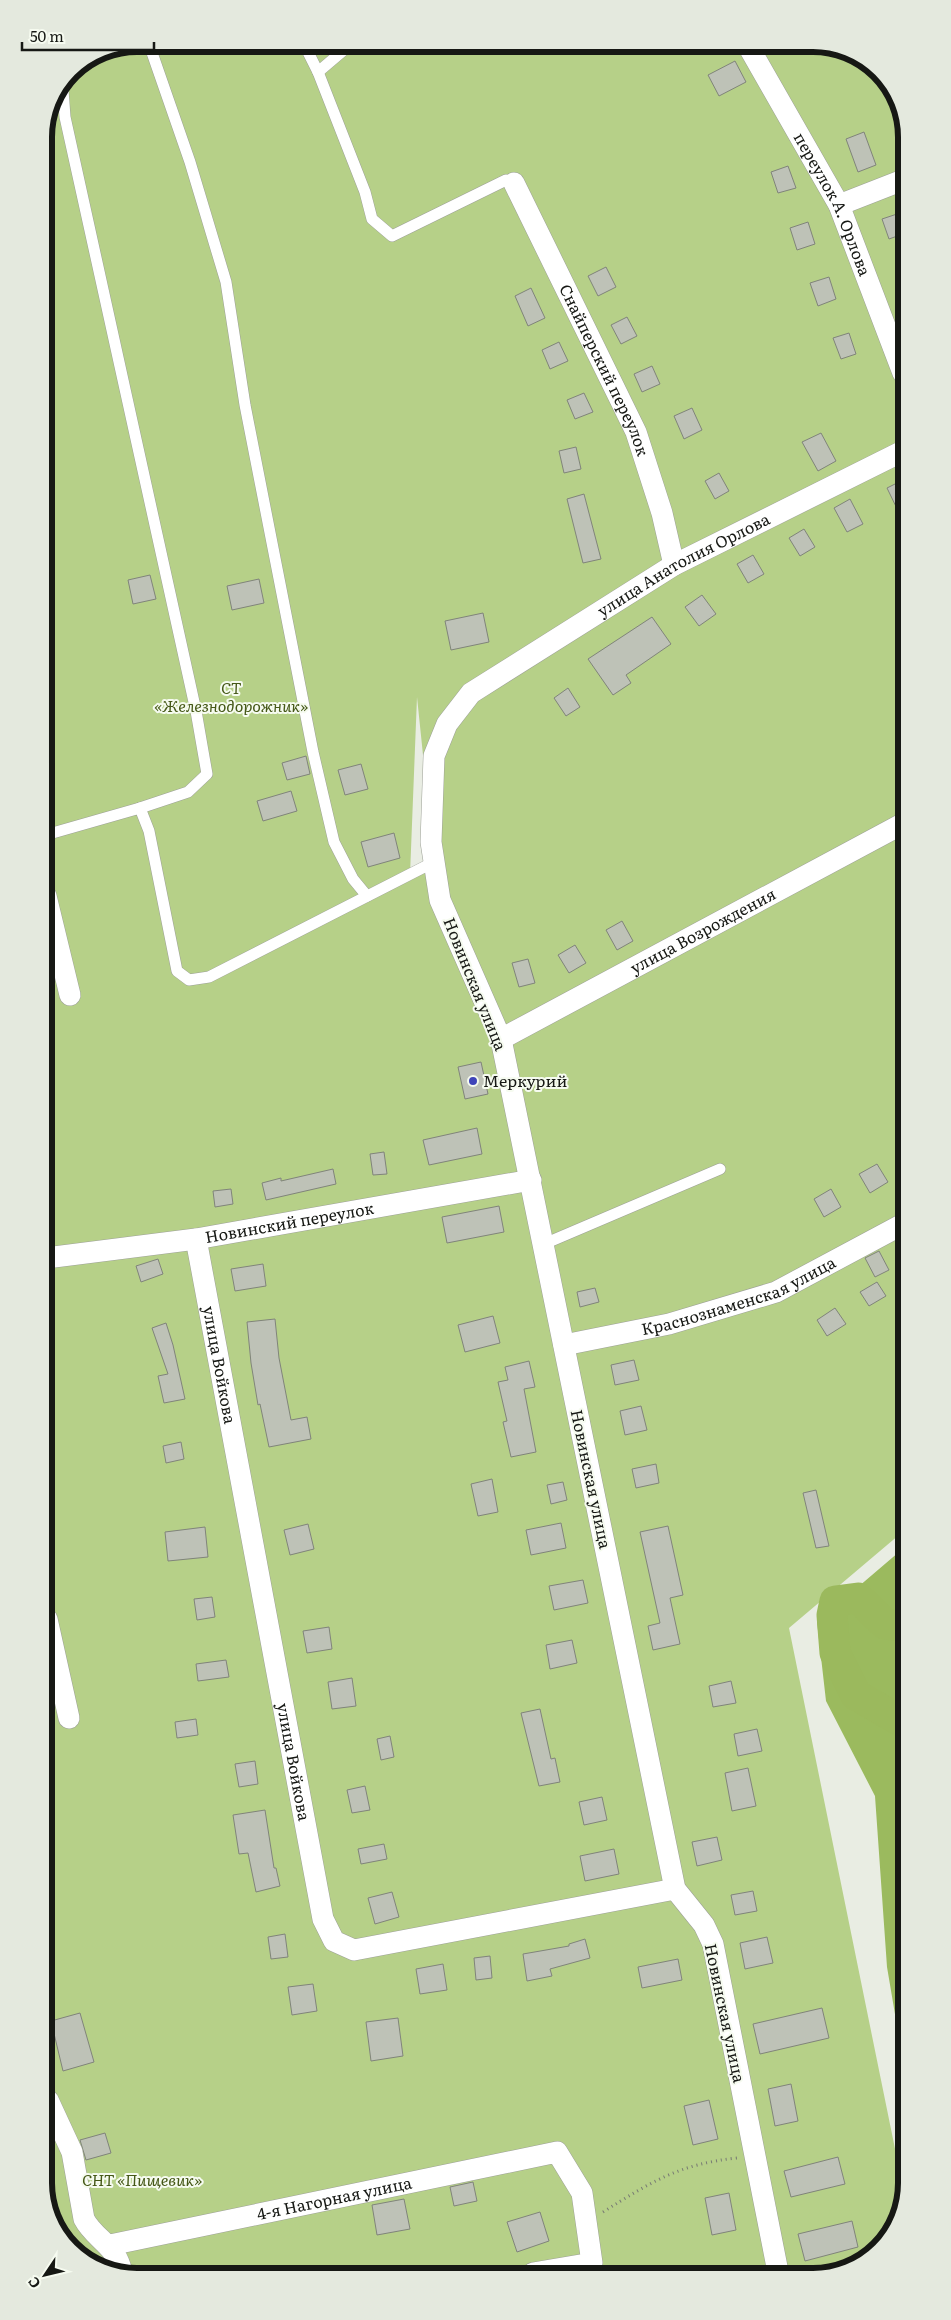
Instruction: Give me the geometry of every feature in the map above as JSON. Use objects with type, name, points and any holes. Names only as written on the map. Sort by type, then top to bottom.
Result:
[{"type":"street","name":"переулок А. Орлова","points":[[752,53],[839,205],[898,360]]},
{"type":"street","points":[[839,205],[898,182]]},
{"type":"street","name":"Снайперский переулок","points":[[514,183],[636,432],[662,513],[674,565]]},
{"type":"street","name":"улица Анатолия Орлова","points":[[471,693],[674,565],[898,453]]},
{"type":"street","name":"Новинская улица","points":[[471,693],[447,724],[434,756],[431,842],[440,900],[501,1039],[675,1889],[704,1925],[713,1944],[777,2268]]},
{"type":"street","name":"улица Возрождения","points":[[501,1039],[898,826]]},
{"type":"street","points":[[53,923],[70,995]]},
{"type":"street","name":"Новинский переулок","points":[[52,1257],[196,1239],[531,1180]]},
{"type":"street","name":"Краснознаменская улица","points":[[564,1346],[669,1324],[776,1292],[898,1227]]},
{"type":"street","name":"улица Войкова","points":[[196,1239],[323,1919],[334,1940],[354,1950],[675,1889]]},
{"type":"street","points":[[52,1642],[69,1718]]},
{"type":"street","points":[[54,2127],[72,2152],[84,2219],[88,2226],[110,2245],[119,2265]]},
{"type":"street","name":"4-я Нагорная улица","points":[[110,2245],[557,2152],[582,2193],[586,2222]]},
{"type":"street","points":[[565,2268],[592,2263],[586,2222]]},
{"type":"lane","points":[[152,52],[190,162],[226,282],[245,405],[313,752],[334,842],[353,879],[367,896]]},
{"type":"lane","points":[[308,52],[318,72],[365,192],[372,219],[392,236],[506,180],[514,183]]},
{"type":"lane","points":[[318,72],[341,52]]},
{"type":"lane","points":[[53,834],[188,792],[207,774],[196,711],[65,117],[63,96]]},
{"type":"lane","points":[[140,808],[150,831],[177,971],[189,980],[209,977],[434,862]]},
{"type":"lane","points":[[544,1244],[720,1169]]},
{"type":"path","points":[[586,2222],[658,2178],[710,2161],[755,2156]]},
{"type":"green space","points":[[137,52],[819,53],[846,59],[865,70],[881,86],[894,110],[898,137],[898,1536],[789,1628],[898,2164],[898,2194],[894,2210],[878,2239],[856,2256],[841,2263],[814,2268],[132,2267],[110,2263],[95,2256],[73,2239],[57,2210],[52,2183],[53,132],[55,115],[61,100],[70,86],[81,73],[110,57]],"holes":[[[417,697],[434,861],[410,875]]]},
{"type":"green space","points":[[898,1553],[898,2032],[887,1967],[875,1796],[826,1701],[817,1622]]},
{"type":"building","points":[[735,61],[746,82],[719,96],[708,75]]},
{"type":"building","points":[[864,132],[876,165],[858,172],[846,139]]},
{"type":"building","points":[[788,166],[796,188],[778,193],[771,172]]},
{"type":"building","points":[[898,214],[898,236],[889,239],[882,219]]},
{"type":"building","points":[[808,222],[815,244],[797,250],[790,228]]},
{"type":"building","points":[[606,267],[616,287],[598,296],[588,276]]},
{"type":"building","points":[[829,277],[836,299],[818,306],[810,283]]},
{"type":"building","points":[[531,288],[545,318],[528,326],[515,296]]},
{"type":"building","points":[[627,317],[637,336],[621,344],[611,325]]},
{"type":"building","points":[[849,333],[856,354],[841,359],[833,338]]},
{"type":"building","points":[[559,342],[568,361],[550,369],[542,350]]},
{"type":"building","points":[[652,366],[660,384],[642,392],[634,374]]},
{"type":"building","points":[[584,393],[593,412],[575,419],[567,400]]},
{"type":"building","points":[[692,408],[702,430],[684,439],[674,416]]},
{"type":"building","points":[[821,433],[836,461],[818,471],[802,442]]},
{"type":"building","points":[[576,447],[581,469],[564,473],[559,451]]},
{"type":"building","points":[[719,473],[729,491],[715,499],[705,481]]},
{"type":"building","points":[[898,482],[898,511],[887,488]]},
{"type":"building","points":[[584,494],[601,559],[583,563],[567,499]]},
{"type":"building","points":[[850,499],[863,524],[847,532],[834,508]]},
{"type":"building","points":[[804,529],[815,547],[800,556],[789,538]]},
{"type":"building","points":[[753,555],[764,574],[748,583],[737,564]]},
{"type":"building","points":[[150,575],[156,599],[133,604],[128,580]]},
{"type":"building","points":[[259,579],[264,603],[232,610],[227,586]]},
{"type":"building","points":[[702,595],[716,614],[699,626],[685,607]]},
{"type":"building","points":[[483,613],[489,642],[451,650],[445,621]]},
{"type":"building","points":[[652,617],[671,644],[626,675],[631,683],[613,695],[588,659]]},
{"type":"building","points":[[568,688],[580,707],[566,716],[554,698]]},
{"type":"building","points":[[306,756],[310,774],[287,780],[282,763]]},
{"type":"building","points":[[361,764],[368,789],[345,795],[338,770]]},
{"type":"building","points":[[291,791],[297,811],[263,821],[257,801]]},
{"type":"building","points":[[394,833],[400,858],[368,867],[361,842]]},
{"type":"building","points":[[622,921],[633,941],[617,950],[606,930]]},
{"type":"building","points":[[575,945],[586,963],[569,973],[558,955]]},
{"type":"building","points":[[528,959],[535,983],[519,987],[512,963]]},
{"type":"building","name":"Меркурий","points":[[481,1062],[488,1094],[465,1099],[458,1067]]},
{"type":"building","points":[[477,1128],[482,1154],[429,1165],[423,1140]]},
{"type":"building","points":[[384,1152],[387,1174],[373,1175],[370,1154]]},
{"type":"building","points":[[877,1164],[888,1182],[870,1193],[859,1174]]},
{"type":"building","points":[[333,1169],[336,1184],[266,1200],[262,1183],[281,1178],[281,1181]]},
{"type":"building","points":[[231,1189],[233,1204],[215,1207],[213,1191]]},
{"type":"building","points":[[831,1189],[841,1207],[824,1217],[814,1199]]},
{"type":"building","points":[[499,1206],[504,1232],[447,1243],[442,1217]]},
{"type":"building","points":[[879,1251],[889,1270],[875,1277],[865,1258]]},
{"type":"building","points":[[158,1259],[163,1274],[141,1282],[136,1266]]},
{"type":"building","points":[[263,1264],[266,1286],[235,1291],[231,1269]]},
{"type":"building","points":[[877,1282],[886,1296],[869,1306],[860,1292]]},
{"type":"building","points":[[595,1288],[599,1302],[580,1307],[577,1292]]},
{"type":"building","points":[[835,1308],[846,1324],[827,1336],[817,1320]]},
{"type":"building","points":[[493,1316],[500,1343],[465,1352],[458,1325]]},
{"type":"building","points":[[275,1319],[279,1358],[291,1420],[307,1417],[311,1439],[269,1447],[260,1404],[258,1405],[247,1322]]},
{"type":"building","points":[[166,1323],[185,1399],[164,1403],[158,1376],[168,1374],[152,1328]]},
{"type":"building","points":[[634,1360],[639,1380],[615,1385],[611,1365]]},
{"type":"building","points":[[529,1361],[535,1387],[524,1389],[536,1452],[511,1457],[503,1422],[507,1421],[498,1382],[508,1380],[505,1367]]},
{"type":"building","points":[[641,1406],[647,1430],[625,1435],[620,1411]]},
{"type":"building","points":[[181,1442],[184,1459],[166,1463],[163,1446]]},
{"type":"building","points":[[656,1464],[659,1483],[636,1488],[632,1469]]},
{"type":"building","points":[[492,1479],[498,1512],[478,1516],[471,1484]]},
{"type":"building","points":[[563,1482],[567,1500],[551,1504],[547,1485]]},
{"type":"building","points":[[816,1490],[829,1546],[816,1548],[803,1493]]},
{"type":"building","points":[[561,1523],[566,1548],[531,1555],[526,1530]]},
{"type":"building","points":[[308,1524],[314,1549],[290,1555],[284,1530]]},
{"type":"building","points":[[668,1526],[683,1595],[670,1598],[680,1644],[653,1650],[648,1626],[660,1623],[640,1532]]},
{"type":"building","points":[[205,1527],[208,1557],[168,1561],[165,1532]]},
{"type":"building","points":[[583,1580],[588,1603],[554,1610],[549,1586]]},
{"type":"building","points":[[212,1597],[215,1617],[197,1620],[194,1599]]},
{"type":"building","points":[[329,1627],[332,1649],[307,1653],[303,1631]]},
{"type":"building","points":[[572,1640],[577,1663],[550,1669],[546,1645]]},
{"type":"building","points":[[226,1660],[229,1677],[198,1681],[196,1664]]},
{"type":"building","points":[[352,1678],[356,1706],[332,1709],[328,1682]]},
{"type":"building","points":[[731,1681],[736,1703],[713,1707],[709,1686]]},
{"type":"building","points":[[540,1709],[551,1759],[555,1758],[560,1782],[539,1786],[521,1713]]},
{"type":"building","points":[[196,1719],[198,1735],[177,1738],[175,1722]]},
{"type":"building","points":[[757,1729],[762,1751],[738,1756],[734,1734]]},
{"type":"building","points":[[390,1736],[394,1757],[381,1760],[377,1739]]},
{"type":"building","points":[[255,1761],[258,1784],[239,1787],[235,1764]]},
{"type":"building","points":[[748,1768],[756,1806],[732,1811],[725,1773]]},
{"type":"building","points":[[365,1786],[370,1810],[352,1813],[347,1790]]},
{"type":"building","points":[[602,1797],[607,1820],[584,1825],[579,1802]]},
{"type":"building","points":[[265,1810],[274,1868],[276,1868],[280,1886],[256,1892],[248,1853],[239,1854],[233,1815]]},
{"type":"building","points":[[717,1837],[722,1860],[697,1866],[692,1842]]},
{"type":"building","points":[[384,1844],[387,1859],[361,1864],[358,1849]]},
{"type":"building","points":[[614,1849],[619,1874],[585,1881],[580,1856]]},
{"type":"building","points":[[753,1891],[757,1911],[735,1915],[731,1895]]},
{"type":"building","points":[[392,1892],[399,1917],[375,1924],[368,1898]]},
{"type":"building","points":[[285,1934],[288,1957],[271,1959],[268,1937]]},
{"type":"building","points":[[767,1937],[773,1963],[745,1969],[740,1943]]},
{"type":"building","points":[[585,1939],[590,1958],[550,1969],[552,1976],[527,1981],[523,1954],[569,1946],[569,1944]]},
{"type":"building","points":[[490,1956],[492,1978],[476,1980],[474,1958]]},
{"type":"building","points":[[678,1959],[682,1980],[642,1988],[638,1967]]},
{"type":"building","points":[[443,1964],[447,1990],[420,1994],[416,1969]]},
{"type":"building","points":[[313,1984],[317,2011],[292,2015],[288,1987]]},
{"type":"building","points":[[822,2008],[829,2038],[760,2054],[753,2024]]},
{"type":"building","points":[[80,2013],[94,2062],[63,2071],[52,2021]]},
{"type":"building","points":[[398,2018],[403,2056],[371,2061],[366,2022]]},
{"type":"building","points":[[791,2084],[798,2121],[775,2126],[768,2089]]},
{"type":"building","points":[[709,2100],[718,2139],[693,2145],[684,2106]]},
{"type":"building","points":[[105,2133],[111,2153],[86,2160],[80,2140]]},
{"type":"building","points":[[838,2157],[845,2184],[791,2197],[784,2171]]},
{"type":"building","points":[[473,2182],[477,2201],[454,2206],[450,2187]]},
{"type":"building","points":[[729,2193],[736,2230],[712,2235],[705,2198]]},
{"type":"building","points":[[404,2199],[410,2229],[377,2235],[372,2205]]},
{"type":"building","points":[[540,2212],[549,2241],[517,2252],[507,2222]]},
{"type":"building","points":[[852,2221],[858,2247],[805,2261],[798,2234]]},
{"type":"waterway","points":[[898,1626],[885,1624],[858,1598],[835,1601],[832,1615],[835,1653],[856,1695],[898,1719]]},
{"type":"place","name":"Меркурий","points":[[473,1081]]},
{"type":"park label","name":"СТ «Железнодорожник»","points":[[231,697]]},
{"type":"park label","name":"СНТ «Пищевик»","points":[[142,2180]]}]
